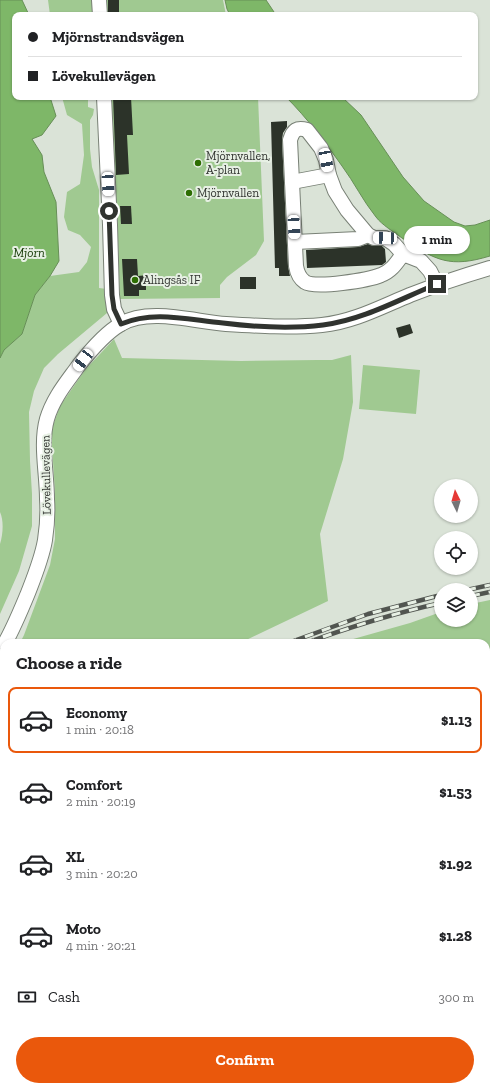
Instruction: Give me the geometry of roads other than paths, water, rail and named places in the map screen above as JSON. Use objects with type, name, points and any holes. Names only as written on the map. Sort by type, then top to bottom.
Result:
[{"type":"street","points":[[99,0],[100,12]]},
{"type":"street","points":[[104,100],[112,295],[114,309],[121,324]]},
{"type":"street","points":[[403,254],[391,269],[382,275],[371,279],[319,286],[305,283],[297,273],[290,140],[292,133],[299,128],[307,130],[321,148],[335,191],[341,202],[368,235],[374,238],[385,238],[394,244],[403,254],[421,261],[437,284]]},
{"type":"street","points":[[292,182],[329,175]]},
{"type":"street","points":[[295,242],[358,239],[368,235]]},
{"type":"street","name":"Lövekullevägen","points":[[8,639],[30,588],[41,559],[45,541],[47,478],[44,439],[47,418],[56,396],[83,360],[106,336],[121,324],[133,319],[167,316],[280,327],[323,325],[359,316],[437,284],[490,268]]},
{"type":"water","name":"Mjörn","points":[[0,0],[22,0],[28,12],[12,12],[12,100],[51,100],[56,116],[42,135],[32,139],[42,155],[44,172],[56,202],[59,261],[50,276],[35,295],[22,334],[4,350],[0,358]]},
{"type":"water","points":[[225,0],[266,0],[274,12],[228,12]]},
{"type":"water","points":[[289,100],[345,100],[361,115],[403,177],[424,201],[454,222],[465,226],[475,225],[490,220],[490,256],[476,260],[454,262],[444,260],[424,252],[385,226],[371,211],[346,172],[301,113]]},
{"type":"railway","points":[[478,588],[490,585]]},
{"type":"railway","points":[[478,595],[490,592]]},
{"type":"railway","points":[[299,639],[368,614],[434,597]]},
{"type":"railway","points":[[317,639],[407,611],[434,605]]},
{"type":"place","name":"Mjörnvallen, A-plan","points":[[198,163]]},
{"type":"place","name":"Mjörnvallen","points":[[189,193]]},
{"type":"place","name":"Alingsås IF","points":[[135,280]]}]
